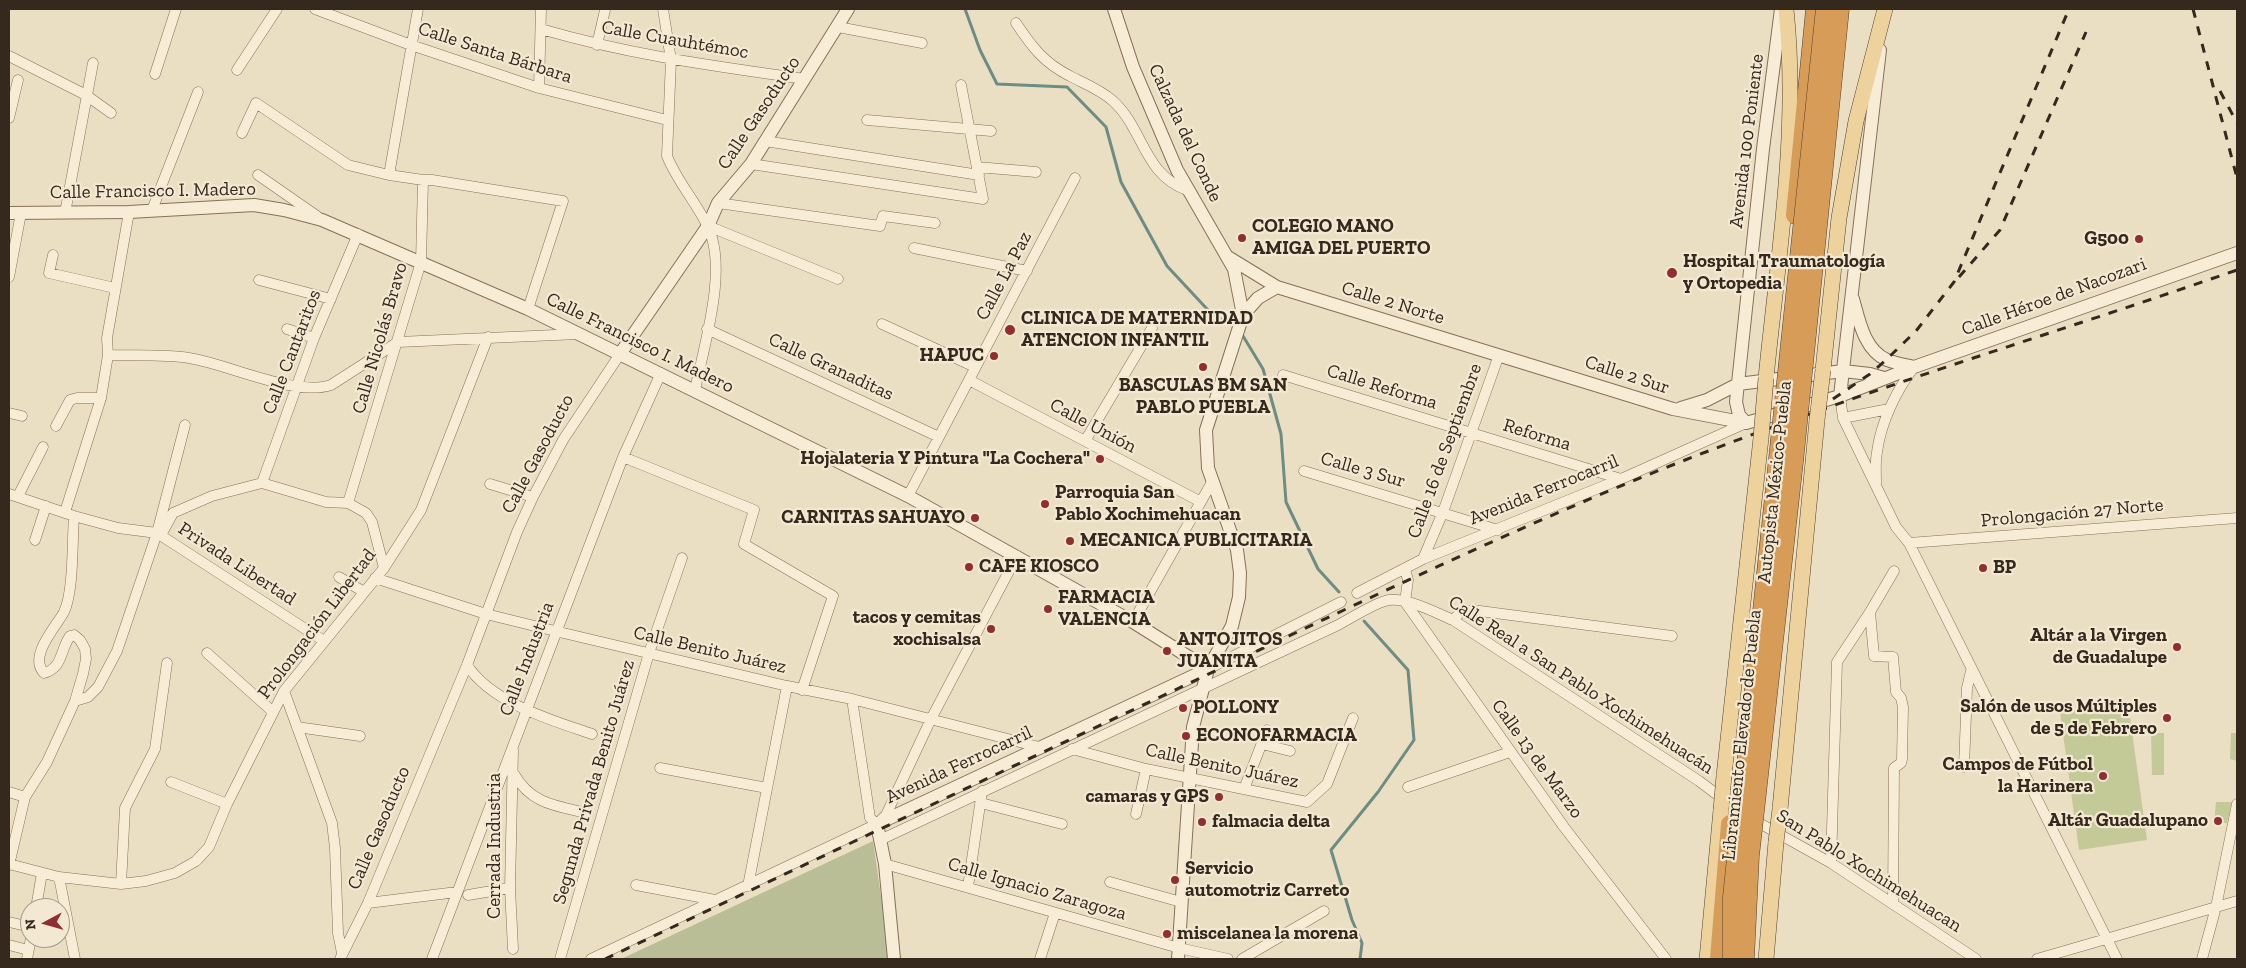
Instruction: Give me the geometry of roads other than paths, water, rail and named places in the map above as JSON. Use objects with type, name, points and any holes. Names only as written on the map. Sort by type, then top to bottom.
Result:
[{"type":"highway","name":"Autopista México-Puebla","points":[[1719,959],[1772,377],[1815,9]]},
{"type":"highway","name":"Autopista México-Puebla","points":[[1740,959],[1816,371],[1839,10]]},
{"type":"highway","name":"Libramiento Elevado de Puebla","points":[[1732,959],[1733,888],[1839,10]]},
{"type":"highway","name":"Libramiento Elevado de Puebla","points":[[1745,959],[1750,856],[1839,10]]},
{"type":"main road","points":[[1772,377],[1790,137],[1789,38],[1786,9]]},
{"type":"main road","points":[[1816,371],[1856,121],[1884,15]]},
{"type":"main road","points":[[1766,959],[1780,809],[1810,423]]},
{"type":"main road","points":[[1707,959],[1731,816],[1724,776],[1767,437]]},
{"type":"street","points":[[155,74],[176,9]]},
{"type":"street","points":[[236,70],[277,9]]},
{"type":"street","name":"Calle Santa Bárbara","points":[[315,9],[411,45],[539,88],[667,120]]},
{"type":"street","points":[[389,175],[418,9]]},
{"type":"street","points":[[539,88],[541,9]]},
{"type":"street","points":[[663,9],[671,60],[667,156],[671,167],[708,226],[716,271],[715,289],[695,390]]},
{"type":"street","name":"Calle Gasoducto","points":[[341,956],[368,903],[467,665],[533,496],[563,440],[708,226],[718,203],[751,164],[848,9]]},
{"type":"street","name":"Calzada del Conde","points":[[1114,9],[1140,85],[1187,190],[1228,257],[1236,276],[1243,315],[1206,430],[1206,450],[1212,482],[1237,550],[1240,573],[1239,597],[1232,626],[1208,669],[1193,727],[1178,954]]},
{"type":"street","name":"Avenida 100 Poniente","points":[[1746,423],[1739,415],[1736,402],[1763,149],[1781,9]]},
{"type":"street","points":[[597,45],[605,10]]},
{"type":"street","points":[[1884,15],[1840,396],[1843,418],[1896,527],[1909,543],[1971,671],[2117,959]]},
{"type":"street","points":[[1016,23],[1033,49],[1053,65],[1096,88],[1114,101],[1127,119],[1151,163],[1164,177],[1187,190]]},
{"type":"street","points":[[838,27],[922,43]]},
{"type":"street","name":"Calle Cuauhtémoc","points":[[540,29],[597,45],[671,60],[805,79]]},
{"type":"street","points":[[9,56],[86,95],[111,113]]},
{"type":"street","points":[[65,213],[93,63]]},
{"type":"street","points":[[9,118],[10,104],[18,80]]},
{"type":"street","points":[[751,164],[983,199],[961,85]]},
{"type":"street","points":[[152,210],[198,92]]},
{"type":"street","points":[[242,133],[256,103],[348,165],[389,175],[563,201],[528,309]]},
{"type":"street","points":[[867,120],[991,131]]},
{"type":"street","points":[[765,141],[978,171],[1036,172]]},
{"type":"street","points":[[258,175],[322,220]]},
{"type":"street","name":"Calle La Paz","points":[[908,496],[1074,178]]},
{"type":"street","name":"Calle Nicolás Bravo","points":[[348,503],[421,262],[423,180]]},
{"type":"street","points":[[718,203],[880,226],[883,216],[935,223]]},
{"type":"street","name":"Calle Francisco I. Madero","points":[[15,213],[129,212],[254,205],[284,210],[322,220],[528,309],[908,496],[1133,622],[1208,669]]},
{"type":"street","points":[[9,864],[25,797],[47,762],[75,701],[86,659],[85,649],[80,640],[74,635],[70,636],[60,663],[51,671],[44,673],[40,669],[38,661],[41,650],[68,601],[69,514],[101,398],[108,354],[107,338],[129,212]]},
{"type":"street","points":[[9,276],[15,213]]},
{"type":"street","points":[[708,226],[838,279]]},
{"type":"street","name":"Calle Cantaritos","points":[[262,483],[314,338],[358,234]]},
{"type":"street","points":[[914,248],[1027,271]]},
{"type":"street","name":"Calle Héroe de Nacozari","points":[[1746,423],[1840,396],[1914,367],[2237,253]]},
{"type":"street","points":[[53,255],[49,273],[115,288]]},
{"type":"street","name":"Calle 2 Norte","points":[[1228,257],[1277,287],[1499,355]]},
{"type":"street","points":[[259,280],[331,299]]},
{"type":"street","points":[[1243,315],[1258,298],[1277,287]]},
{"type":"street","points":[[1851,292],[1864,334],[1871,347],[1886,360],[1914,367],[1903,382],[1889,409],[1877,451],[1876,486]]},
{"type":"street","points":[[882,324],[975,367]]},
{"type":"street","points":[[1085,441],[1152,328]]},
{"type":"street","points":[[287,329],[314,338]]},
{"type":"street","name":"Calle Granaditas","points":[[707,329],[939,437]]},
{"type":"street","points":[[108,354],[189,358],[297,386],[322,388],[331,385],[398,342],[580,334]]},
{"type":"street","name":"Prolongación Libertad","points":[[9,864],[42,873],[121,884],[146,881],[175,873],[196,861],[208,847],[272,711],[284,691],[384,568],[421,510],[488,337]]},
{"type":"street","name":"Calle 2 Sur","points":[[1499,355],[1673,409],[1746,423]]},
{"type":"street","name":"Calle 16 de Septiembre","points":[[1423,560],[1443,512],[1499,355]]},
{"type":"street","points":[[1673,409],[1685,408],[1707,400],[1738,384],[1843,372],[1870,374],[1884,378]]},
{"type":"street","name":"Calle Industria","points":[[432,959],[623,457],[660,373]]},
{"type":"street","name":"Calle Reforma","points":[[1283,375],[1472,433]]},
{"type":"street","name":"Calle Unión","points":[[969,380],[1201,502]]},
{"type":"street","points":[[56,426],[70,400],[77,398],[101,398]]},
{"type":"street","points":[[1843,418],[1889,409]]},
{"type":"street","points":[[9,413],[22,416]]},
{"type":"street","name":"Avenida Ferrocarril","points":[[1357,593],[1423,560],[1621,479],[1746,423]]},
{"type":"street","points":[[75,701],[88,697],[98,687],[118,651],[159,534],[185,425]]},
{"type":"street","name":"Reforma","points":[[1472,433],[1621,479]]},
{"type":"street","points":[[42,446],[13,495],[118,528],[159,534]]},
{"type":"street","points":[[623,457],[754,510],[744,544],[833,596],[802,690]]},
{"type":"street","name":"Calle 3 Sur","points":[[1304,471],[1498,530]]},
{"type":"street","points":[[1133,622],[1212,482]]},
{"type":"street","points":[[159,534],[173,513],[212,496],[262,483],[326,502],[348,503],[366,514],[372,522],[384,568]]},
{"type":"street","points":[[490,484],[533,496]]},
{"type":"street","points":[[36,540],[46,506]]},
{"type":"street","name":"Prolongación 27 Norte","points":[[1909,543],[2237,518]]},
{"type":"street","name":"Privada Libertad","points":[[159,534],[324,641]]},
{"type":"street","points":[[877,824],[886,815],[931,719],[1017,556]]},
{"type":"street","name":"Segunda Privada Benito Juárez","points":[[560,959],[649,653],[682,558]]},
{"type":"street","points":[[1405,569],[1408,580],[1405,602]]},
{"type":"street","points":[[1830,863],[1837,662],[1894,572]]},
{"type":"street","points":[[338,577],[364,592]]},
{"type":"street","name":"Calle Benito Juárez","points":[[375,578],[486,614],[555,632],[802,690],[852,699],[1039,748]]},
{"type":"street","name":"Calle Real a San Pablo Xochimehuacán","points":[[880,840],[1072,748],[1336,626],[1385,600],[1405,602],[1453,620],[1699,781],[1731,816]]},
{"type":"street","name":"Avenida Ferrocarril","points":[[591,959],[1208,669],[1341,602]]},
{"type":"street","name":"Calle 13 de Marzo","points":[[1405,602],[1510,752],[1666,959]]},
{"type":"street","points":[[1453,620],[1460,613],[1472,610],[1672,636]]},
{"type":"street","points":[[1870,612],[1874,656],[1893,657],[1896,692],[1901,698],[1903,707],[1902,759],[1901,763],[1894,768],[1893,904]]},
{"type":"street","points":[[207,653],[272,711]]},
{"type":"street","points":[[121,884],[125,808],[154,749],[167,663]]},
{"type":"street","points":[[467,665],[475,678],[526,712],[592,734]]},
{"type":"street","points":[[1964,767],[1967,688],[1971,671]]},
{"type":"street","points":[[748,886],[787,686]]},
{"type":"street","points":[[284,691],[332,823],[341,956]]},
{"type":"street","points":[[852,699],[870,818],[877,824],[885,864],[896,959]]},
{"type":"street","name":"Calle Benito Juárez","points":[[1072,748],[1146,769],[1307,802],[1327,784],[1353,718]]},
{"type":"street","points":[[297,727],[360,736]]},
{"type":"street","points":[[1244,789],[1267,730]]},
{"type":"street","name":"Cerrada Industria","points":[[513,744],[514,773],[510,888],[513,949]]},
{"type":"street","points":[[1262,744],[1290,751]]},
{"type":"street","points":[[1408,787],[1510,752]]},
{"type":"street","points":[[660,768],[767,788]]},
{"type":"street","points":[[1136,814],[1146,769]]},
{"type":"street","points":[[514,773],[522,787],[531,796],[547,804],[587,813]]},
{"type":"street","points":[[171,782],[227,804]]},
{"type":"street","points":[[968,888],[982,791]]},
{"type":"street","points":[[9,792],[25,797]]},
{"type":"street","points":[[980,803],[1062,824]]},
{"type":"street","points":[[2202,959],[2216,907],[2237,804]]},
{"type":"street","name":"San Pablo Xochimehuacan","points":[[1731,816],[1830,863],[1975,959]]},
{"type":"street","name":"Calle Ignacio Zaragoza","points":[[885,864],[1055,913],[1178,954],[1228,959]]},
{"type":"street","points":[[38,898],[42,873]]},
{"type":"street","points":[[59,876],[75,959]]},
{"type":"street","points":[[1110,882],[1181,902]]},
{"type":"street","points":[[636,885],[715,900]]},
{"type":"street","points":[[468,895],[510,888]]},
{"type":"street","points":[[368,903],[457,892]]},
{"type":"street","points":[[2037,959],[2237,901]]},
{"type":"street","points":[[1242,959],[1324,911]]},
{"type":"street","points":[[1040,959],[1055,913]]},
{"type":"street","points":[[9,945],[28,955]]},
{"type":"waterway","points":[[965,9],[980,50],[997,84],[1067,87],[1106,127],[1121,182],[1167,266],[1207,309],[1228,324]]},
{"type":"waterway","points":[[1243,336],[1263,369],[1281,434],[1286,502],[1318,569],[1339,592]]},
{"type":"waterway","points":[[1360,959],[1362,943],[1352,920],[1331,850],[1378,792],[1414,740],[1408,670],[1364,621]]},
{"type":"railway","points":[[1818,409],[1870,374],[1886,360],[1916,331],[1954,282],[2069,9]]},
{"type":"railway","points":[[2193,9],[2237,178]]},
{"type":"railway","points":[[1959,277],[2000,230],[2086,32]]},
{"type":"railway","points":[[2220,91],[2237,123]]},
{"type":"railway","points":[[605,959],[1399,584],[1623,485],[1698,455],[1851,399],[2237,270]]},
{"type":"place","name":"COLEGIO MANO AMIGA DEL PUERTO","points":[[1242,238]]},
{"type":"place","name":"G500","points":[[2139,239]]},
{"type":"place","name":"Hospital Traumatología y Ortopedia","points":[[1672,273]]},
{"type":"place","name":"CLINICA DE MATERNIDAD ATENCION INFANTIL","points":[[1010,330]]},
{"type":"place","name":"HAPUC","points":[[994,356]]},
{"type":"place","name":"BASCULAS BM SAN PABLO PUEBLA","points":[[1203,367]]},
{"type":"place","name":"Hojalateria Y Pintura \"La Cochera\"","points":[[1100,459]]},
{"type":"place","name":"Parroquia San Pablo Xochimehuacan","points":[[1045,504]]},
{"type":"place","name":"CARNITAS SAHUAYO","points":[[975,518]]},
{"type":"place","name":"MECANICA PUBLICITARIA","points":[[1070,541]]},
{"type":"place","name":"CAFE KIOSCO","points":[[969,567]]},
{"type":"place","name":"BP","points":[[1983,568]]},
{"type":"place","name":"FARMACIA VALENCIA","points":[[1048,609]]},
{"type":"place","name":"tacos y cemitas xochisalsa","points":[[991,629]]},
{"type":"place","name":"Altár a la Virgen de Guadalupe","points":[[2177,647]]},
{"type":"place","name":"ANTOJITOS JUANITA","points":[[1167,651]]},
{"type":"place","name":"POLLONY","points":[[1183,708]]},
{"type":"place","name":"Salón de usos Múltiples de 5 de Febrero","points":[[2167,718]]},
{"type":"place","name":"ECONOFARMACIA","points":[[1186,736]]},
{"type":"place","name":"Campos de Fútbol la Harinera","points":[[2103,776]]},
{"type":"place","name":"camaras y GPS","points":[[1219,797]]},
{"type":"place","name":"Altár Guadalupano","points":[[2218,821]]},
{"type":"place","name":"falmacia delta","points":[[1202,822]]},
{"type":"place","name":"Servicio automotriz Carreto","points":[[1175,880]]},
{"type":"place","name":"miscelanea la morena","points":[[1167,934]]}]
